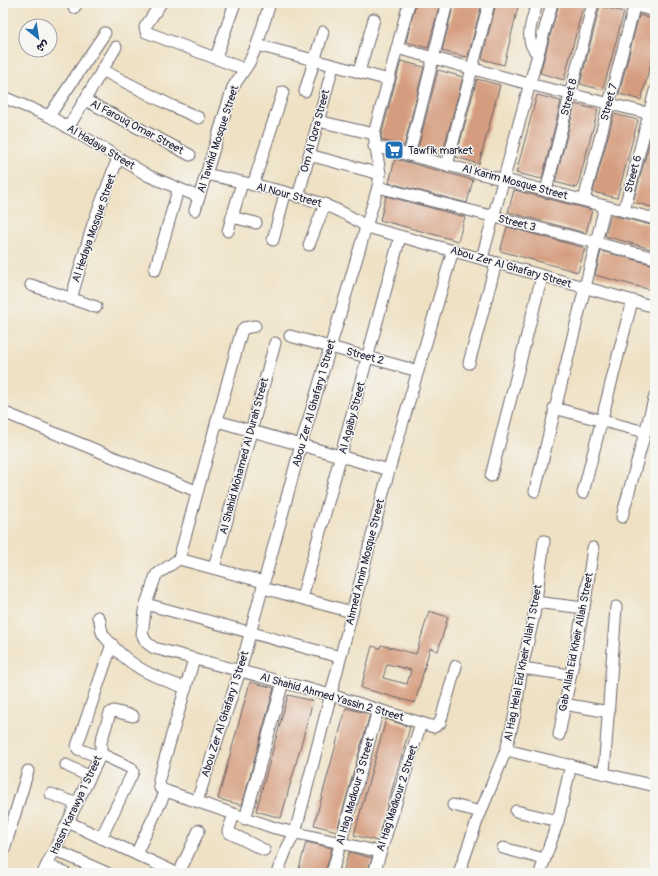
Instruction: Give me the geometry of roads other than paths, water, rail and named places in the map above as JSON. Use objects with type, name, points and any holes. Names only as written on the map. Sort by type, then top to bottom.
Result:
[{"type":"street","points":[[161,3],[145,28],[146,32],[216,57],[244,69]]},
{"type":"street","points":[[216,57],[235,3]]},
{"type":"street","name":"Al Tawhid Mosque Street","points":[[195,210],[233,87],[249,63],[257,45],[270,3]]},
{"type":"street","name":"Abou Zer Al Ghafary 1 Street","points":[[197,801],[240,671],[301,445],[378,187],[380,174],[374,146],[374,134],[409,3]]},
{"type":"street","points":[[409,155],[447,3]]},
{"type":"street","points":[[447,165],[489,3]]},
{"type":"street","points":[[537,3],[528,36],[529,43],[538,54]]},
{"type":"street","points":[[482,258],[552,3]]},
{"type":"street","name":"Street 8","points":[[546,190],[594,3]]},
{"type":"street","points":[[632,4],[655,11]]},
{"type":"street","name":"Street 7","points":[[584,200],[609,104],[632,4]]},
{"type":"street","points":[[359,72],[374,18]]},
{"type":"street","points":[[306,91],[323,32]]},
{"type":"street","points":[[49,116],[105,33]]},
{"type":"street","points":[[257,45],[388,80]]},
{"type":"street","points":[[68,128],[116,47]]},
{"type":"street","points":[[397,48],[529,84],[652,114]]},
{"type":"street","name":"Om Al Qora Street","points":[[298,197],[333,66]]},
{"type":"street","points":[[102,70],[198,118]]},
{"type":"street","name":"Street 6","points":[[624,211],[652,114],[655,91]]},
{"type":"street","points":[[228,231],[232,216],[247,184],[283,92]]},
{"type":"street","name":"Al Hadaya Street","points":[[3,97],[49,116],[118,158],[178,190],[199,197]]},
{"type":"street","name":"Al Farouq Omar Street","points":[[85,100],[190,155]]},
{"type":"street","points":[[318,121],[374,134]]},
{"type":"street","name":"Al Karim Mosque Street","points":[[374,146],[584,200],[655,220]]},
{"type":"street","points":[[309,154],[380,174]]},
{"type":"street","name":"Al Hedaya Mosque Street","points":[[71,299],[93,224],[118,158]]},
{"type":"street","name":"Al Nour Street","points":[[206,174],[325,204],[347,214],[367,227]]},
{"type":"street","name":"Street 3","points":[[378,187],[655,258]]},
{"type":"street","points":[[156,270],[178,190]]},
{"type":"street","points":[[273,240],[286,194]]},
{"type":"street","points":[[309,245],[325,204]]},
{"type":"street","points":[[535,491],[554,408],[605,206]]},
{"type":"street","points":[[232,216],[256,223]]},
{"type":"street","name":"Abou Zer Al Ghafary Street","points":[[367,227],[655,307]]},
{"type":"street","name":"Al Agaiby Street","points":[[302,598],[400,237]]},
{"type":"street","name":"Ahmed Amin Mosque Street","points":[[278,873],[295,833],[389,470],[454,250]]},
{"type":"street","points":[[469,362],[496,263]]},
{"type":"street","points":[[490,476],[542,276]]},
{"type":"street","points":[[31,285],[96,307]]},
{"type":"street","points":[[583,492],[632,301]]},
{"type":"street","points":[[255,326],[244,328],[241,332],[217,421],[196,490],[179,559],[214,568],[302,598],[352,612]]},
{"type":"street","name":"Street 2","points":[[290,336],[418,370]]},
{"type":"street","name":"Al Shahid Mohamed Al Durah Street","points":[[214,568],[275,343]]},
{"type":"street","points":[[622,517],[655,396]]},
{"type":"street","points":[[554,408],[645,432]]},
{"type":"street","points":[[3,412],[196,490]]},
{"type":"street","points":[[217,421],[389,470]]},
{"type":"street","name":"Al Hag Helal Eid Kheir Allah 1 Street","points":[[459,873],[481,812],[506,750],[515,714],[535,602],[544,541]]},
{"type":"street","name":"Gab Allah Eid Kheir Allah Street","points":[[559,735],[584,608],[593,548]]},
{"type":"street","name":"Al Shahid Ahmed Yassin 2 Street","points":[[179,559],[156,575],[146,604],[142,634],[146,642],[154,648],[331,695],[434,727],[439,725],[456,666]]},
{"type":"street","points":[[535,602],[584,608]]},
{"type":"street","points":[[146,604],[340,657]]},
{"type":"street","points":[[604,772],[616,607]]},
{"type":"street","points":[[98,617],[101,622],[100,629],[112,644],[141,671],[157,679],[186,688]]},
{"type":"street","points":[[101,838],[133,772],[131,768],[78,749],[77,746],[112,644]]},
{"type":"street","points":[[194,659],[159,779],[160,788],[245,819],[295,833],[380,852]]},
{"type":"street","points":[[522,668],[570,675]]},
{"type":"street","points":[[245,819],[283,682]]},
{"type":"street","points":[[564,704],[609,712]]},
{"type":"street","name":"Al Hag Madkour 3 Street","points":[[332,873],[378,710]]},
{"type":"street","name":"Hassn Karawya 1 Street","points":[[45,869],[101,756],[101,742],[110,713],[114,711],[133,716]]},
{"type":"street","name":"Al Hag Madkour 2 Street","points":[[374,873],[421,723]]},
{"type":"street","points":[[506,750],[571,764],[655,786]]},
{"type":"street","points":[[540,873],[558,821],[571,764]]},
{"type":"street","points":[[66,765],[90,777]]},
{"type":"street","points":[[3,854],[28,771]]},
{"type":"street","points":[[136,854],[166,791]]},
{"type":"street","points":[[51,794],[77,804]]},
{"type":"street","points":[[453,805],[481,812]]},
{"type":"street","points":[[516,811],[558,821]]},
{"type":"street","points":[[234,815],[228,831],[264,850]]},
{"type":"street","points":[[68,822],[178,873],[199,830]]},
{"type":"street","points":[[503,848],[544,860]]},
{"type":"street","points":[[55,850],[107,873]]},
{"type":"street","points":[[45,869],[65,873]]},
{"type":"place","name":"Tawfik market","points":[[394,150]]}]
